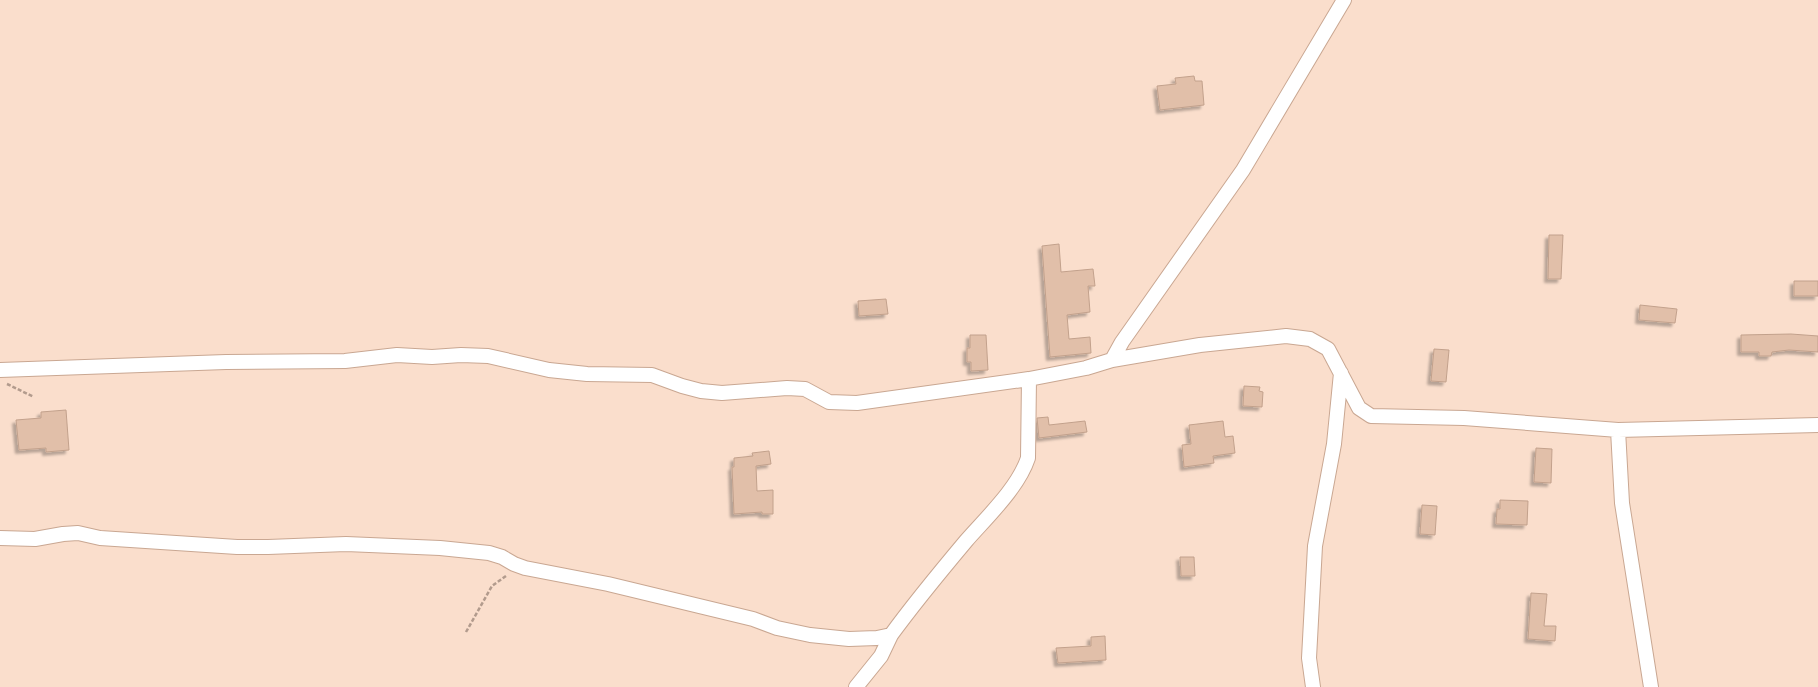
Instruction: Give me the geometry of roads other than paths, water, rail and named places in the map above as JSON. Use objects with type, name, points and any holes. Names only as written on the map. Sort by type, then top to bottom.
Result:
[{"type":"street","points":[[1112,360],[1122,342],[1243,170],[1344,0]]},
{"type":"street","points":[[0,370],[226,362],[345,361],[397,355],[432,357],[461,355],[488,356],[549,370],[587,374],[652,375],[701,391],[722,393],[788,388],[805,389],[830,402],[857,403],[1029,379],[1086,368],[1112,360],[1200,345],[1286,336],[1310,339],[1328,349],[1359,408],[1371,416],[1464,418],[1618,430],[1818,425]]},
{"type":"street","points":[[1313,687],[1309,658],[1315,546],[1334,444],[1341,372]]},
{"type":"street","points":[[856,687],[881,656],[891,634],[926,588],[1011,489],[1024,470],[1028,458],[1029,379]]},
{"type":"street","points":[[1618,430],[1622,503],[1651,687]]},
{"type":"street","points":[[0,538],[35,539],[78,533],[100,538],[237,547],[346,544],[440,548],[489,553],[502,556],[519,566],[608,584],[752,619],[777,628],[810,635],[849,640],[877,638],[891,634]]}]
